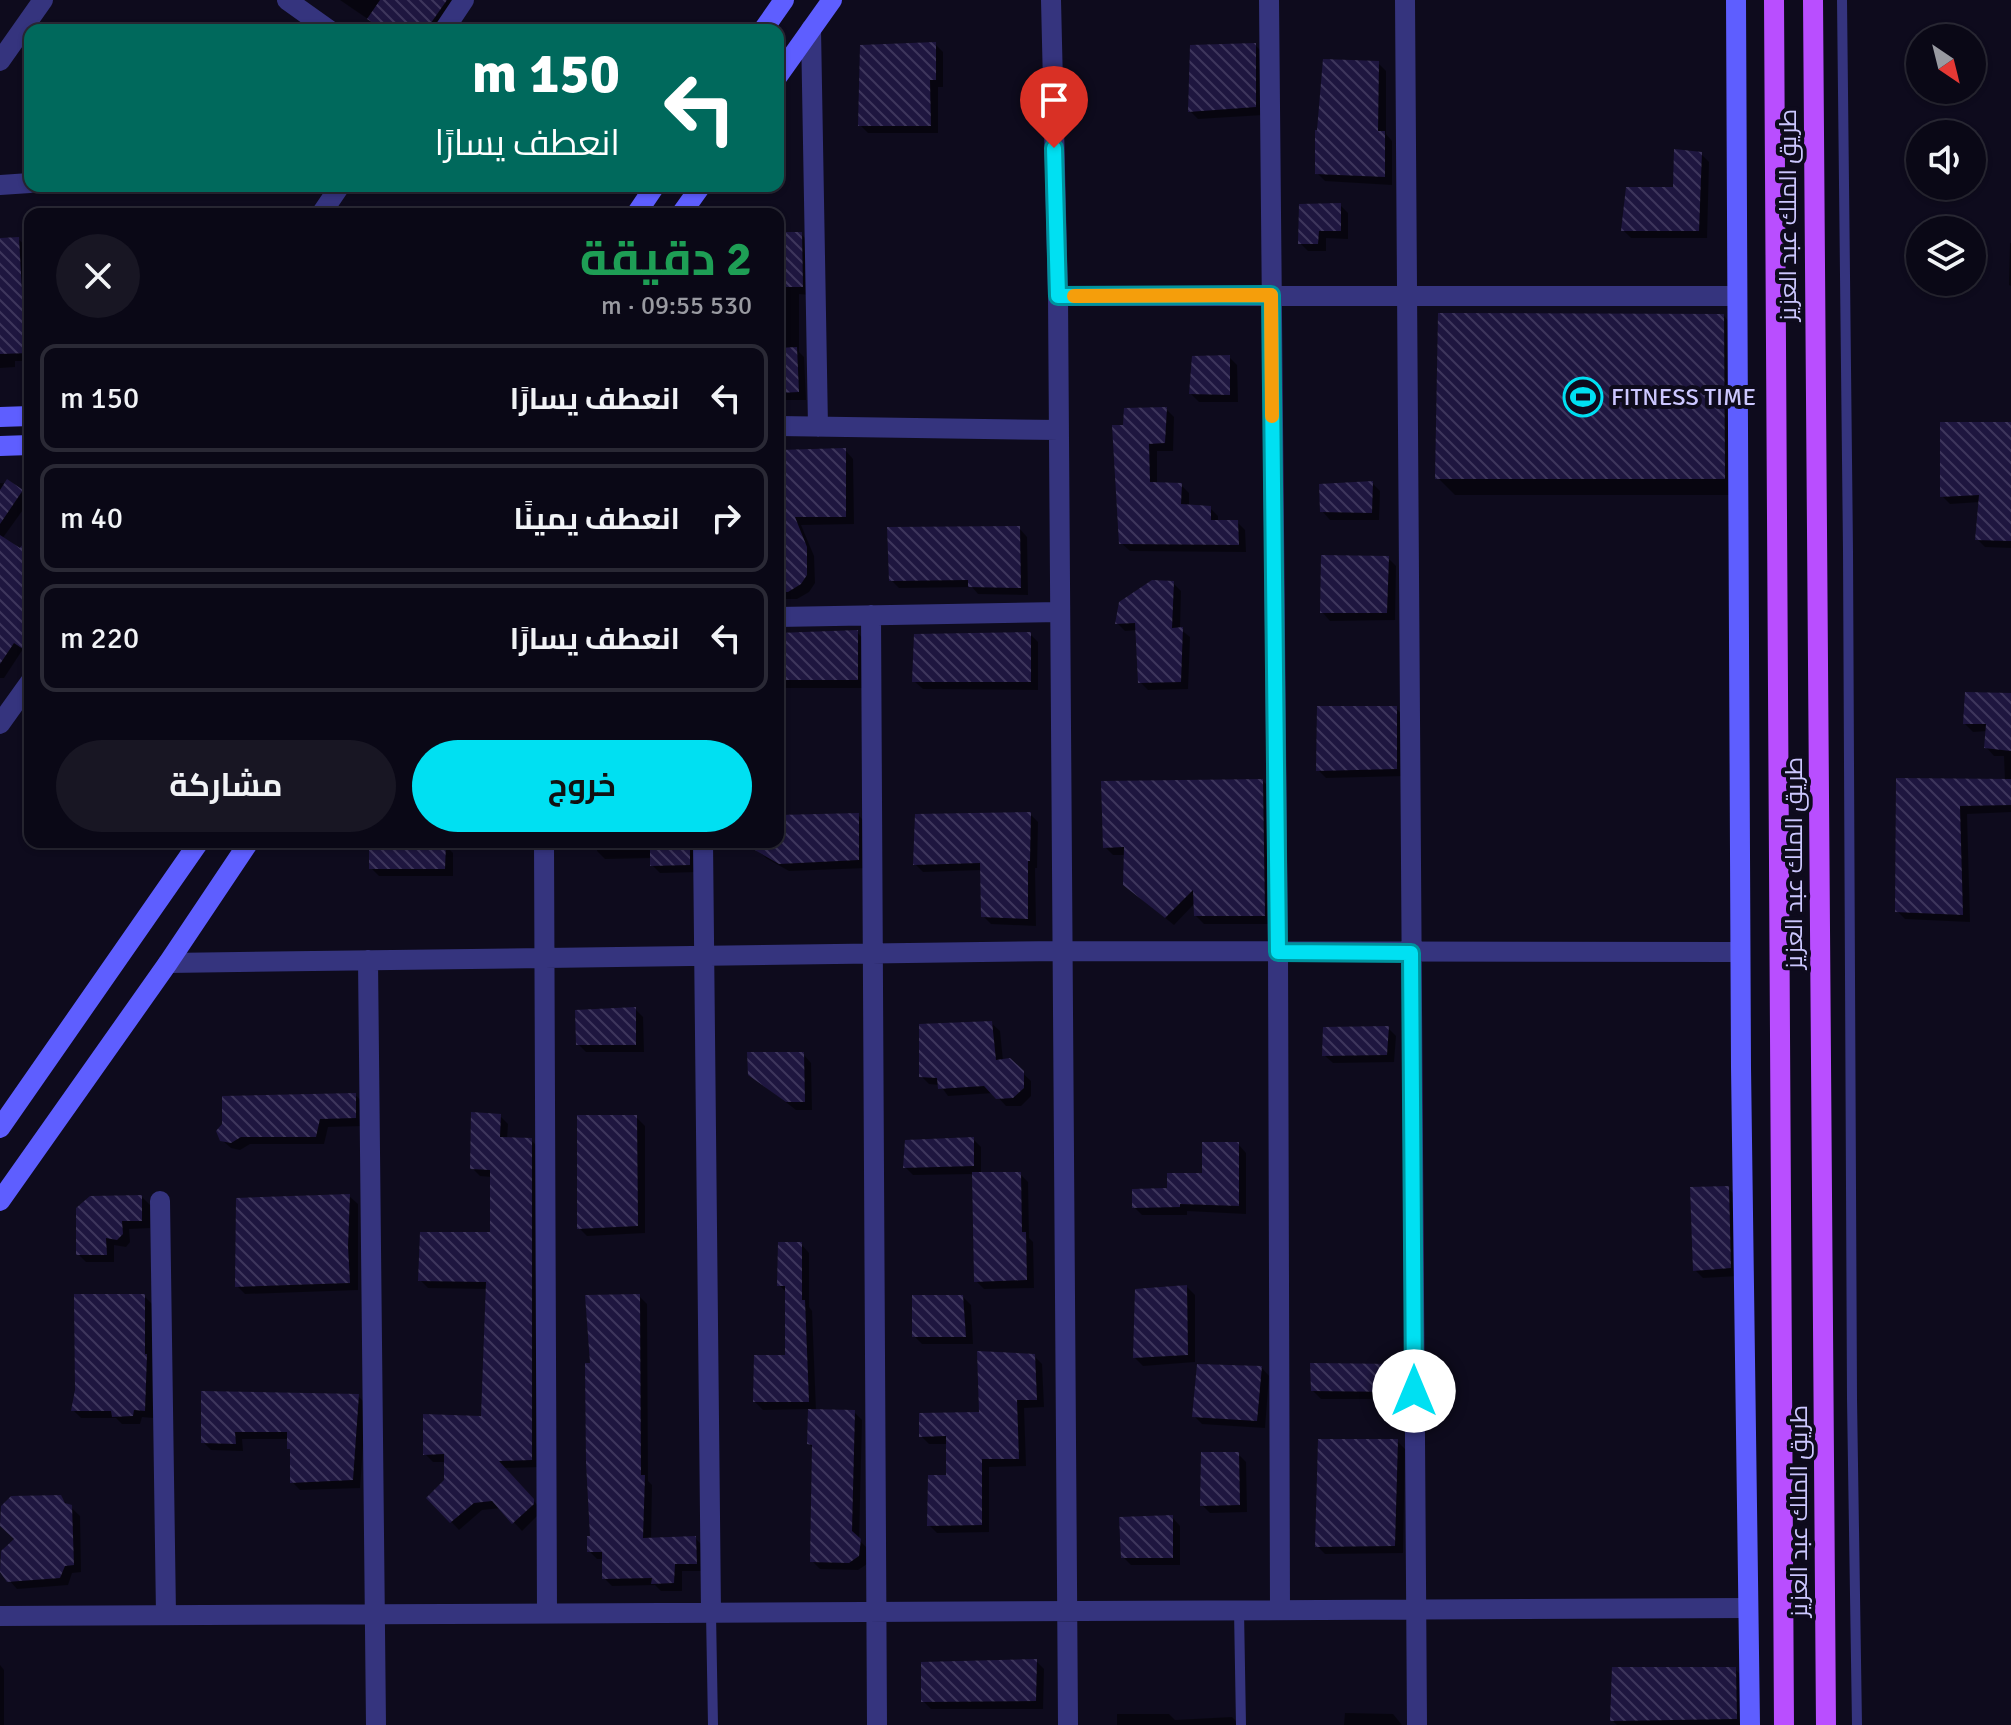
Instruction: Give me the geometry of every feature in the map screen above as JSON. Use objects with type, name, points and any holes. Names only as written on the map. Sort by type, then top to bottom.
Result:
[{"type":"main road","points":[[767,24],[784,0]]},
{"type":"main road","points":[[784,67],[832,0]]},
{"type":"main road","points":[[1736,0],[1740,952],[1750,1725]]},
{"type":"main road","name":"طريق الملك عبد العزيز","points":[[1774,0],[1784,1725]]},
{"type":"main road","name":"طريق الملك عبد العزيز","points":[[1813,0],[1826,1725]]},
{"type":"main road","points":[[0,417],[24,416]]},
{"type":"main road","points":[[0,446],[24,445]]},
{"type":"main road","points":[[0,1128],[195,848]]},
{"type":"main road","points":[[0,1201],[245,848]]},
{"type":"street","points":[[26,24],[43,0]]},
{"type":"street","points":[[287,0],[321,24]]},
{"type":"street","points":[[448,24],[464,0]]},
{"type":"street","points":[[1051,0],[1058,296],[1068,1725]]},
{"type":"street","points":[[1269,0],[1278,952],[1280,1610]]},
{"type":"street","points":[[1405,0],[1417,1725]]},
{"type":"street","points":[[0,61],[24,27]]},
{"type":"street","points":[[811,29],[818,427]]},
{"type":"street","points":[[0,185],[24,183]]},
{"type":"street","points":[[1058,296],[1737,296]]},
{"type":"street","points":[[784,426],[1059,430]]},
{"type":"street","points":[[784,617],[1060,612]]},
{"type":"street","points":[[871,615],[877,1725]]},
{"type":"street","points":[[0,724],[24,690]]},
{"type":"street","points":[[544,848],[547,1613]]},
{"type":"street","points":[[703,848],[711,1613]]},
{"type":"street","points":[[168,963],[1062,951],[1740,952]]},
{"type":"street","points":[[368,960],[376,1725]]},
{"type":"street","points":[[160,1201],[166,1615]]},
{"type":"street","points":[[0,1616],[1748,1608]]},
{"type":"lane","points":[[1842,0],[1857,1725]]},
{"type":"lane","points":[[1239,1610],[1241,1725]]},
{"type":"lane","points":[[711,1613],[713,1725]]},
{"type":"building","points":[[380,0],[447,0],[430,24],[375,24],[367,19]]},
{"type":"building","points":[[936,42],[936,80],[930,80],[931,126],[858,126],[860,45]]},
{"type":"building","points":[[1256,43],[1256,107],[1188,112],[1190,45]]},
{"type":"building","points":[[1323,59],[1379,61],[1378,131],[1385,131],[1385,177],[1315,174],[1315,130]]},
{"type":"building","points":[[1674,149],[1702,152],[1699,231],[1621,231],[1626,187],[1673,187]]},
{"type":"building","points":[[1341,203],[1341,231],[1319,231],[1318,244],[1298,244],[1299,204]]},
{"type":"building","points":[[784,232],[802,232],[803,287],[784,287]]},
{"type":"building","points":[[19,237],[24,353],[0,354],[0,238]]},
{"type":"building","name":"FITNESS TIME","points":[[1438,313],[1724,314],[1725,479],[1435,479]]},
{"type":"building","points":[[797,347],[799,392],[784,393],[784,348]]},
{"type":"building","points":[[1230,355],[1230,395],[1189,394],[1192,356]]},
{"type":"building","points":[[1167,407],[1165,443],[1149,444],[1150,482],[1182,483],[1181,504],[1211,506],[1211,520],[1238,520],[1239,545],[1119,544],[1112,425],[1123,425],[1124,408]]},
{"type":"building","points":[[1940,422],[2011,422],[2011,541],[1975,540],[1979,495],[1940,497]]},
{"type":"building","points":[[846,448],[846,517],[795,517],[807,547],[807,575],[801,584],[788,592],[784,592],[784,450]]},
{"type":"building","points":[[7,479],[23,490],[0,524],[0,490]]},
{"type":"building","points":[[1373,481],[1372,513],[1320,512],[1319,484]]},
{"type":"building","points":[[1020,526],[1021,588],[968,587],[968,580],[889,581],[887,527]]},
{"type":"building","points":[[0,535],[20,548],[24,543],[24,648],[14,643],[0,664]]},
{"type":"building","points":[[1321,555],[1389,556],[1387,613],[1320,613]]},
{"type":"building","points":[[1152,580],[1174,581],[1172,628],[1183,627],[1181,682],[1138,683],[1135,623],[1115,624],[1119,602]]},
{"type":"building","points":[[858,630],[858,680],[784,680],[784,633]]},
{"type":"building","points":[[1031,632],[1031,682],[912,682],[914,634]]},
{"type":"building","points":[[1965,692],[2011,693],[2011,751],[1984,748],[1986,724],[1963,724]]},
{"type":"building","points":[[1317,706],[1397,706],[1397,769],[1316,771]]},
{"type":"building","points":[[1896,778],[2011,779],[2011,805],[1960,806],[1963,915],[1895,912]]},
{"type":"building","points":[[1263,779],[1265,916],[1194,916],[1193,890],[1165,918],[1123,885],[1124,847],[1103,848],[1101,781]]},
{"type":"building","points":[[1031,812],[1028,919],[981,917],[980,863],[913,865],[915,814]]},
{"type":"building","points":[[859,813],[859,860],[779,864],[751,848],[784,848],[784,815]]},
{"type":"building","points":[[369,848],[446,848],[445,869],[369,869]]},
{"type":"building","points":[[650,848],[690,848],[690,865],[650,866]]},
{"type":"building","points":[[636,1007],[636,1045],[576,1045],[575,1010]]},
{"type":"building","points":[[992,1021],[996,1060],[1010,1058],[1024,1071],[1024,1088],[1013,1098],[996,1099],[984,1086],[938,1089],[937,1078],[919,1077],[919,1024]]},
{"type":"building","points":[[1389,1026],[1387,1055],[1322,1056],[1323,1027]]},
{"type":"building","points":[[747,1052],[804,1052],[805,1102],[786,1102],[748,1075]]},
{"type":"building","points":[[356,1093],[356,1118],[320,1119],[316,1137],[241,1137],[231,1143],[220,1141],[216,1131],[222,1124],[222,1096]]},
{"type":"building","points":[[471,1112],[501,1114],[500,1137],[532,1138],[532,1460],[499,1461],[534,1499],[534,1504],[512,1524],[492,1501],[474,1503],[450,1523],[426,1498],[444,1480],[444,1454],[423,1455],[423,1414],[481,1416],[486,1282],[418,1281],[420,1232],[490,1232],[490,1170],[470,1169]]},
{"type":"building","points":[[577,1115],[637,1115],[638,1226],[577,1229]]},
{"type":"building","points":[[974,1137],[974,1166],[903,1168],[905,1140]]},
{"type":"building","points":[[1202,1142],[1239,1142],[1239,1206],[1180,1204],[1180,1207],[1132,1208],[1132,1189],[1167,1188],[1167,1173],[1202,1173]]},
{"type":"building","points":[[972,1172],[1021,1172],[1027,1280],[974,1282]]},
{"type":"building","points":[[1729,1186],[1731,1268],[1693,1271],[1690,1187]]},
{"type":"building","points":[[350,1194],[350,1283],[235,1287],[236,1198]]},
{"type":"building","points":[[142,1195],[142,1221],[122,1221],[123,1234],[117,1240],[106,1238],[107,1255],[76,1255],[76,1208],[90,1196]]},
{"type":"building","points":[[778,1242],[802,1242],[802,1300],[805,1300],[809,1402],[753,1402],[754,1355],[785,1355],[785,1286],[777,1286]]},
{"type":"building","points":[[1187,1285],[1188,1355],[1133,1358],[1135,1289]]},
{"type":"building","points":[[74,1294],[145,1294],[145,1411],[134,1410],[133,1416],[112,1417],[111,1411],[71,1411],[75,1390]]},
{"type":"building","points":[[640,1294],[641,1475],[645,1475],[643,1538],[696,1536],[697,1564],[675,1564],[674,1583],[651,1584],[652,1578],[602,1579],[602,1552],[587,1552],[587,1536],[590,1536],[585,1363],[590,1363],[585,1295]]},
{"type":"building","points":[[912,1295],[963,1295],[966,1337],[912,1337]]},
{"type":"building","points":[[977,1351],[1035,1354],[1037,1400],[1017,1400],[1019,1459],[982,1459],[982,1525],[927,1526],[928,1475],[946,1475],[946,1436],[919,1437],[919,1413],[979,1412]]},
{"type":"building","points":[[1310,1363],[1398,1364],[1398,1392],[1311,1391]]},
{"type":"building","points":[[1197,1364],[1262,1366],[1257,1421],[1192,1417]]},
{"type":"building","points":[[201,1391],[359,1394],[353,1480],[290,1483],[287,1432],[235,1432],[236,1444],[201,1443]]},
{"type":"building","points":[[808,1409],[855,1410],[852,1531],[861,1539],[859,1556],[849,1563],[810,1562],[812,1445],[807,1444]]},
{"type":"building","points":[[1318,1439],[1398,1439],[1395,1546],[1315,1547]]},
{"type":"building","points":[[1201,1452],[1239,1452],[1240,1505],[1200,1506]]},
{"type":"building","points":[[61,1495],[65,1503],[72,1505],[74,1565],[65,1566],[60,1578],[7,1582],[0,1572],[1,1551],[14,1539],[0,1526],[1,1506],[11,1496]]},
{"type":"building","points":[[1173,1515],[1173,1558],[1121,1558],[1119,1517]]},
{"type":"building","points":[[1037,1659],[1036,1701],[921,1702],[921,1662]]},
{"type":"building","points":[[1612,1667],[1736,1667],[1737,1719],[1610,1721]]},
{"type":"slow traffic","points":[[1074,296],[1271,295],[1272,416]]},
{"type":"place","name":"FITNESS TIME","points":[[1583,397]]},
{"type":"route","points":[[1054,148],[1058,296],[1271,295],[1278,952],[1411,953],[1414,1391]]}]
